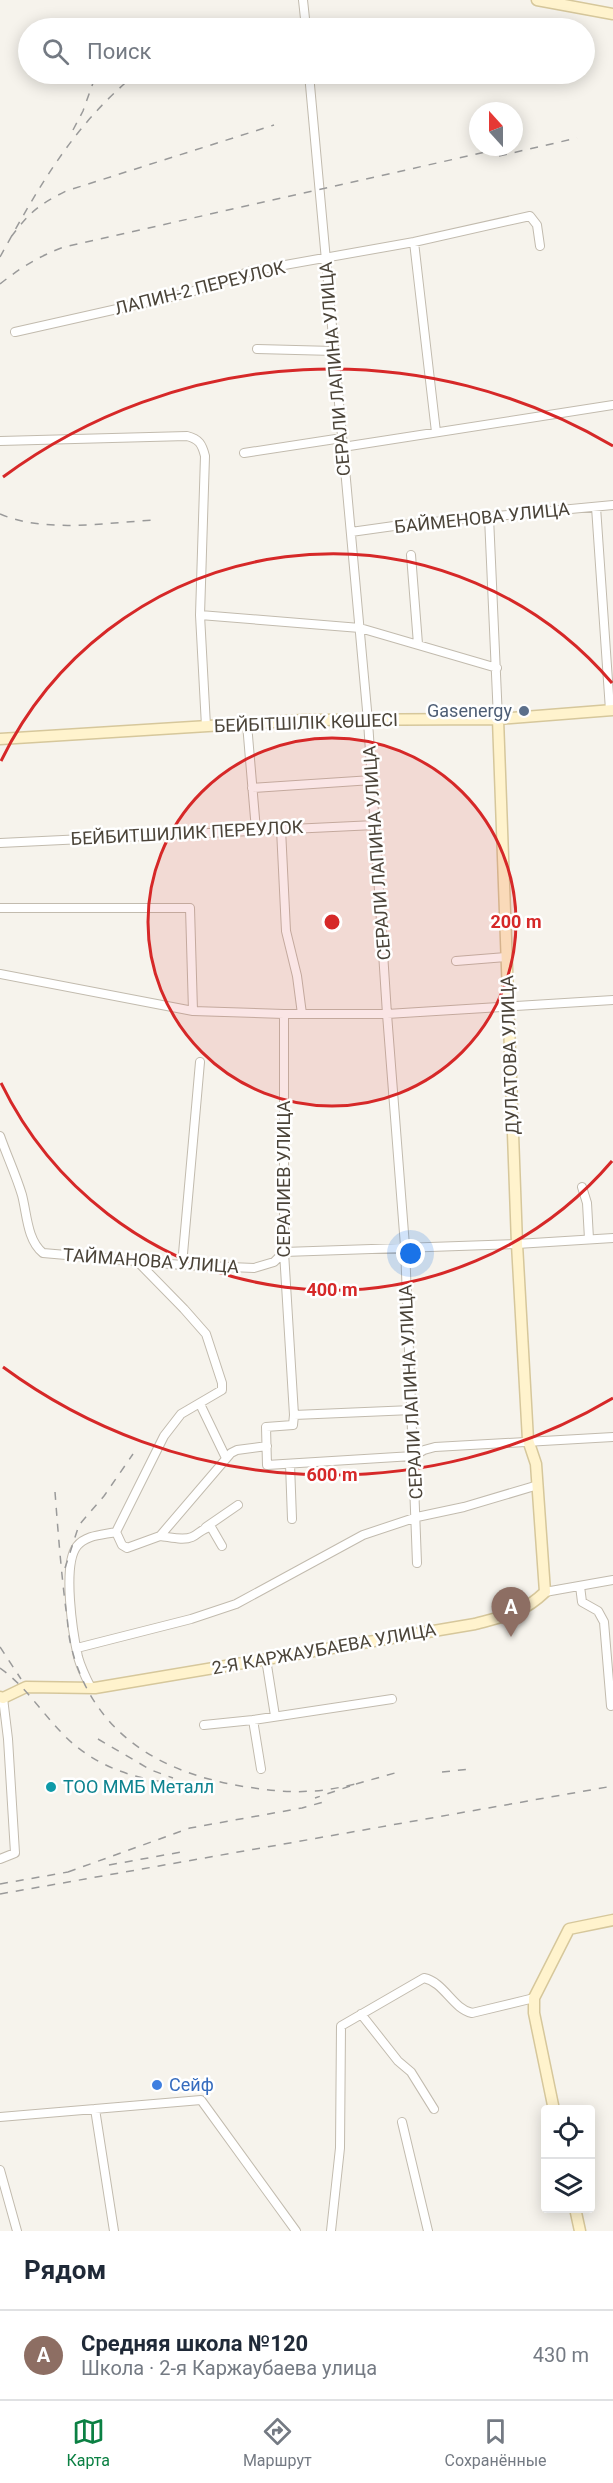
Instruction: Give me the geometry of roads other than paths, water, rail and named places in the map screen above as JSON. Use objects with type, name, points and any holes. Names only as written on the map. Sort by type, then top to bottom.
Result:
[{"type":"street","points":[[303,0],[305,18]]},
{"type":"street","points":[[537,0],[613,14]]},
{"type":"street","name":"СЕРАЛИ ЛАПИНА УЛИЦА","points":[[310,84],[368,720],[405,1246],[417,1563]]},
{"type":"street","name":"ЛАПИН-2 ПЕРЕУЛОК","points":[[15,332],[188,293],[251,271],[414,242],[530,216],[537,225],[540,246]]},
{"type":"street","points":[[414,242],[436,432]]},
{"type":"street","points":[[256,349],[334,351]]},
{"type":"street","points":[[343,447],[613,405]]},
{"type":"street","points":[[0,441],[187,436],[197,439],[203,446],[206,456],[200,615],[206,726]]},
{"type":"street","points":[[244,453],[342,438]]},
{"type":"street","name":"БАЙМЕНОВА УЛИЦА","points":[[351,532],[613,506]]},
{"type":"street","points":[[596,507],[611,710]]},
{"type":"street","name":"ДУЛАТОВА УЛИЦА","points":[[489,517],[497,668],[517,1244],[528,1440],[536,1464],[544,1592]]},
{"type":"street","points":[[411,555],[418,644]]},
{"type":"street","points":[[200,615],[360,628],[497,668]]},
{"type":"street","name":"БЕЙБІТШІЛІК КӨШЕСІ","points":[[0,740],[304,720],[498,719],[611,710]]},
{"type":"street","points":[[247,724],[256,830]]},
{"type":"street","points":[[252,788],[372,780]]},
{"type":"street","name":"БЕЙБИТШИЛИК ПЕРЕУЛОК","points":[[0,843],[375,825]]},
{"type":"street","points":[[281,829],[286,931],[297,976],[302,1014]]},
{"type":"street","points":[[0,908],[190,908],[193,1011]]},
{"type":"street","points":[[456,961],[506,957]]},
{"type":"street","points":[[0,974],[193,1011],[387,1014],[613,1000]]},
{"type":"street","name":"СЕРАЛИЕВ УЛИЦА","points":[[284,1014],[284,1252],[294,1415]]},
{"type":"street","points":[[182,1265],[200,1062]]},
{"type":"street","name":"ТАЙМАНОВА УЛИЦА","points":[[0,1136],[21,1195],[29,1230],[43,1253],[182,1265],[254,1268],[274,1262],[284,1252],[405,1246],[517,1244],[613,1238]]},
{"type":"street","points":[[582,1187],[587,1203],[589,1239]]},
{"type":"street","points":[[116,1532],[164,1436],[182,1414],[222,1390],[222,1383],[206,1334],[137,1261]]},
{"type":"street","points":[[200,1404],[226,1458]]},
{"type":"street","points":[[412,1410],[294,1415],[293,1425],[266,1427],[267,1465],[413,1456],[435,1447],[613,1437]]},
{"type":"street","points":[[160,1536],[226,1458],[237,1450],[267,1446]]},
{"type":"street","points":[[290,1464],[292,1519]]},
{"type":"street","points":[[77,1648],[172,1624],[236,1604],[363,1535],[417,1517],[464,1507],[538,1485]]},
{"type":"street","points":[[116,1532],[122,1545],[126,1548],[160,1536],[185,1539],[193,1537],[219,1516],[238,1505]]},
{"type":"street","points":[[206,1527],[210,1527],[222,1546]]},
{"type":"street","points":[[93,1688],[79,1660],[70,1588],[71,1560],[75,1548],[82,1541],[90,1537],[116,1532]]},
{"type":"street","points":[[544,1592],[613,1580]]},
{"type":"street","points":[[580,1586],[582,1602],[598,1611],[604,1622],[611,1706]]},
{"type":"street","name":"2-Я КАРЖАУБАЕВА УЛИЦА","points":[[1,1698],[26,1687],[93,1688],[475,1624],[519,1612],[531,1605],[544,1592]]},
{"type":"street","points":[[266,1659],[275,1716]]},
{"type":"street","points":[[0,1859],[15,1853],[8,1739],[1,1698]]},
{"type":"street","points":[[204,1725],[254,1720],[392,1699]]},
{"type":"street","points":[[254,1720],[261,1769]]},
{"type":"street","points":[[553,2105],[534,2013],[534,1998],[569,1929],[613,1920]]},
{"type":"street","points":[[331,2231],[340,2148],[341,2026],[424,1978],[447,1992],[466,2012],[472,2013],[534,1998]]},
{"type":"street","points":[[361,2014],[398,2061],[411,2072],[434,2109]]},
{"type":"street","points":[[0,2117],[201,2100],[296,2231]]},
{"type":"street","points":[[95,2109],[114,2231]]},
{"type":"street","points":[[402,2122],[428,2231]]},
{"type":"street","points":[[0,2170],[17,2231]]},
{"type":"street","points":[[576,2213],[580,2231]]},
{"type":"railway","points":[[73,130],[93,84]]},
{"type":"railway","points":[[0,257],[59,158],[94,114],[124,84]]},
{"type":"railway","points":[[11,237],[35,210],[66,191],[274,125]]},
{"type":"railway","points":[[523,150],[577,138]]},
{"type":"railway","points":[[0,284],[30,263],[64,247],[469,156]]},
{"type":"railway","points":[[0,514],[37,524],[57,525],[158,520]]},
{"type":"railway","points":[[65,1568],[79,1525],[104,1496],[133,1454]]},
{"type":"railway","points":[[55,1492],[71,1646],[81,1677],[96,1704],[114,1726],[135,1745],[160,1760],[216,1781],[295,1792],[356,1784],[315,1798]]},
{"type":"railway","points":[[0,1647],[21,1679]]},
{"type":"railway","points":[[0,1668],[24,1690],[75,1746],[92,1758],[110,1767],[149,1779],[169,1783],[210,1785]]},
{"type":"railway","points":[[98,1739],[151,1770],[173,1778]]},
{"type":"railway","points":[[442,1772],[470,1769]]},
{"type":"railway","points":[[356,1784],[402,1771]]},
{"type":"railway","points":[[0,1894],[613,1786]]},
{"type":"railway","points":[[68,1872],[190,1828],[302,1808],[327,1801]]},
{"type":"railway","points":[[109,1865],[187,1851]]},
{"type":"railway","points":[[0,1884],[68,1872]]},
{"type":"place","name":"Gasenergy","points":[[524,711]]},
{"type":"place","name":"Средняя школа №120","points":[[511,1637]]},
{"type":"place","name":"ТОО ММБ Металл","points":[[51,1787]]},
{"type":"place","name":"Сейф","points":[[157,2085]]}]
